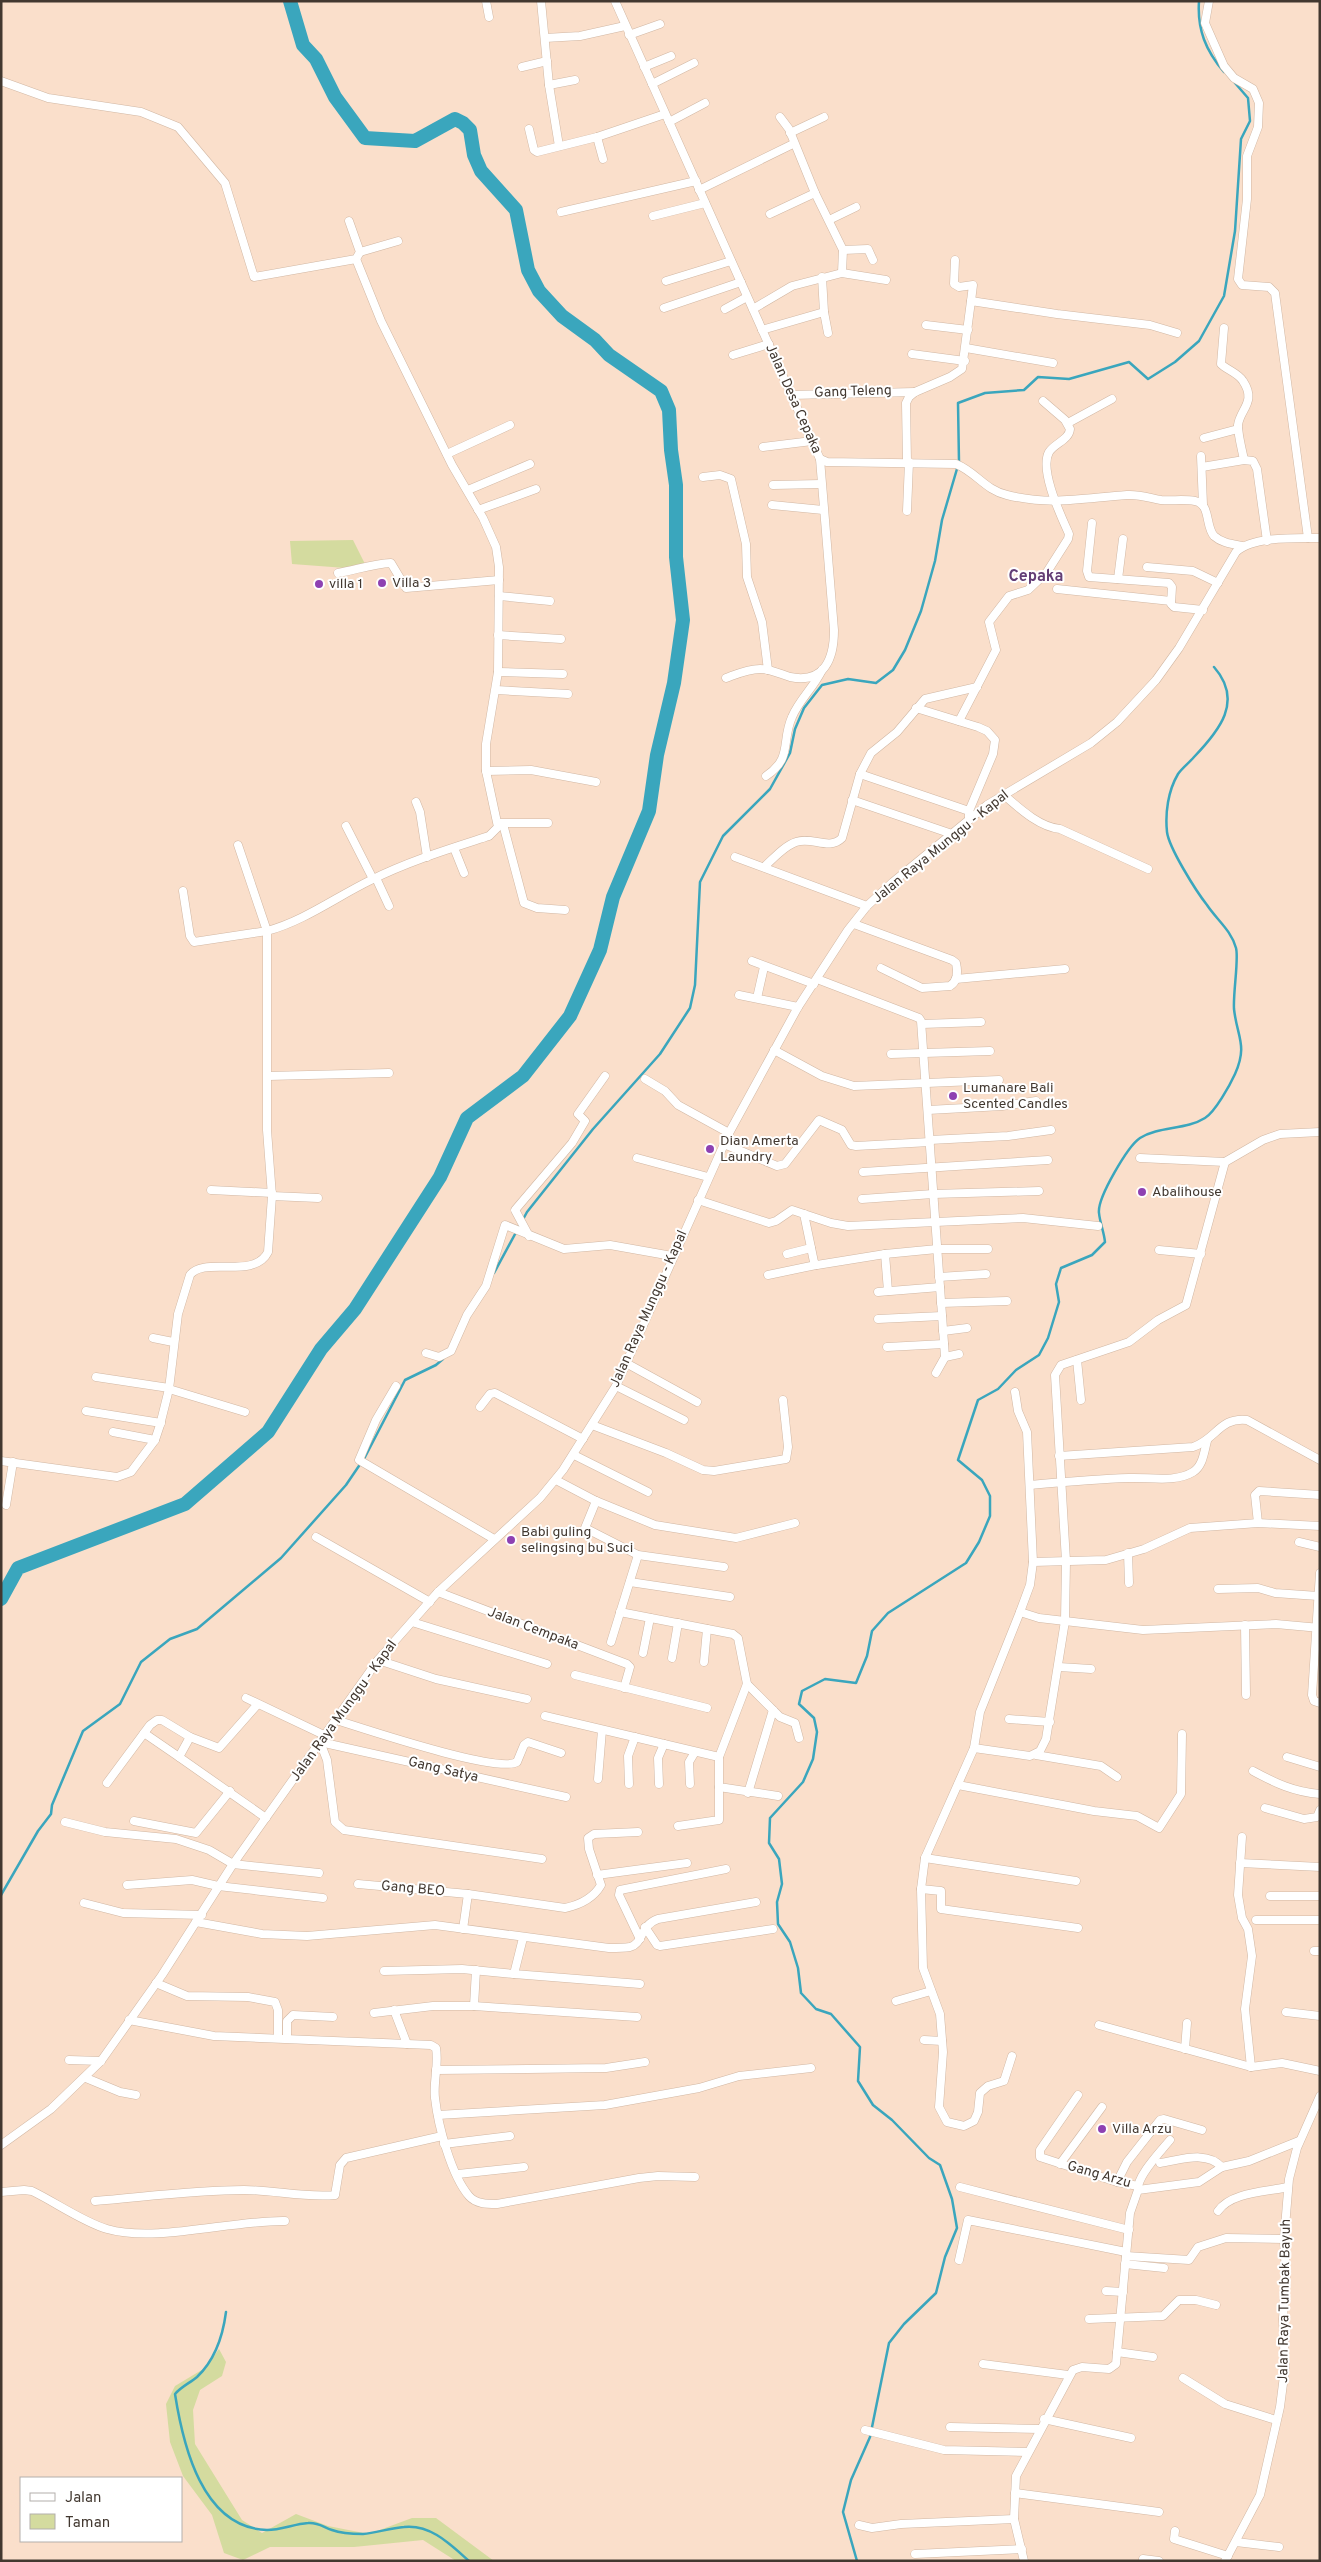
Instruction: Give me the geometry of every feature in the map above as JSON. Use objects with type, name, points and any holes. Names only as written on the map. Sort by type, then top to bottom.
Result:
[{"type":"street","points":[[486,1],[489,17]]},
{"type":"street","points":[[541,1],[549,84],[559,146]]},
{"type":"street","name":"Jalan Desa Cepaka","points":[[615,1],[820,459],[827,462],[956,464],[967,468],[986,487],[994,491],[1040,501],[1133,495],[1163,500],[1194,501],[1203,505]]},
{"type":"street","points":[[1209,1],[1205,23],[1224,66],[1234,78],[1253,89],[1259,103],[1258,127],[1247,156],[1245,223],[1238,280],[1242,285],[1269,287],[1275,293],[1308,538]]},
{"type":"street","points":[[629,35],[660,24]]},
{"type":"street","points":[[545,38],[580,36],[625,26]]},
{"type":"street","points":[[644,66],[670,56]]},
{"type":"street","points":[[522,68],[547,61]]},
{"type":"street","points":[[652,84],[694,63]]},
{"type":"street","points":[[549,84],[575,80]]},
{"type":"street","points":[[1,81],[48,98],[141,112],[178,127],[225,183],[254,277],[358,255],[398,241]]},
{"type":"street","points":[[669,122],[705,103]]},
{"type":"street","points":[[529,129],[535,151],[597,137],[665,114]]},
{"type":"street","points":[[780,117],[790,133],[815,194],[843,250],[842,273]]},
{"type":"street","points":[[790,133],[824,117]]},
{"type":"street","points":[[597,137],[603,159]]},
{"type":"street","points":[[700,190],[793,144]]},
{"type":"street","points":[[561,212],[696,181]]},
{"type":"street","points":[[770,214],[815,194]]},
{"type":"street","points":[[653,216],[705,202]]},
{"type":"street","points":[[829,220],[856,207]]},
{"type":"street","points":[[349,221],[358,255],[381,321],[447,454],[468,490],[496,546],[499,596],[498,672],[486,744],[486,771],[524,903],[537,908],[565,910]]},
{"type":"street","points":[[843,250],[868,249],[873,260]]},
{"type":"street","points":[[907,511],[906,403],[915,392],[957,374],[962,369],[964,361],[973,284],[959,286],[954,284],[955,260]]},
{"type":"street","points":[[666,281],[731,261]]},
{"type":"street","points":[[753,309],[792,286],[822,277],[842,273],[886,280]]},
{"type":"street","points":[[822,277],[824,312],[828,333]]},
{"type":"street","points":[[664,308],[741,282]]},
{"type":"street","points":[[725,309],[747,297]]},
{"type":"street","points":[[971,301],[1150,325],[1177,333]]},
{"type":"street","points":[[762,330],[824,312]]},
{"type":"street","points":[[926,325],[968,330]]},
{"type":"street","points":[[1224,328],[1221,364],[1243,380],[1248,398],[1246,409],[1239,417],[1238,428],[1244,460]]},
{"type":"street","points":[[733,355],[769,344]]},
{"type":"street","points":[[966,348],[1053,363]]},
{"type":"street","points":[[912,354],[964,361]]},
{"type":"street","name":"Gang Teleng","points":[[791,395],[915,392]]},
{"type":"street","points":[[1068,423],[1112,399]]},
{"type":"street","points":[[960,721],[996,650],[989,622],[1009,596],[1028,590],[1047,572],[1068,539],[1069,534],[1049,481],[1047,456],[1052,448],[1070,432],[1068,423],[1044,401]]},
{"type":"street","points":[[447,454],[510,425]]},
{"type":"street","points":[[1204,438],[1238,428]]},
{"type":"street","points":[[763,447],[812,442]]},
{"type":"street","points":[[1201,456],[1203,505],[1214,536],[1222,542],[1242,546],[1267,541],[1320,538]]},
{"type":"street","points":[[766,776],[776,770],[783,760],[792,718],[815,685],[822,670],[830,661],[834,647],[820,459]]},
{"type":"street","points":[[1202,467],[1251,460],[1256,466],[1267,541]]},
{"type":"street","points":[[468,490],[530,464]]},
{"type":"street","points":[[703,478],[720,475],[731,479],[746,544],[747,576],[762,622],[768,670]]},
{"type":"street","points":[[773,485],[821,484]]},
{"type":"street","points":[[478,510],[536,488]]},
{"type":"street","points":[[772,505],[824,510]]},
{"type":"street","points":[[1092,523],[1087,575],[1169,583],[1172,587],[1174,607],[1203,610]]},
{"type":"street","points":[[1118,579],[1123,539]]},
{"type":"street","name":"Jalan Raya Munggu - Kapal","points":[[1,2145],[31,2124],[86,2078],[101,2062],[202,1915],[233,1864],[378,1660],[438,1592],[540,1498],[574,1455],[616,1386],[672,1256],[729,1133],[798,1007],[834,949],[867,906],[969,820],[1004,795],[1091,744],[1117,722],[1156,680],[1203,610],[1242,546]]},
{"type":"street","points":[[338,573],[360,570],[370,565],[390,563],[406,588],[498,580]]},
{"type":"street","points":[[1147,567],[1193,571],[1218,583]]},
{"type":"street","points":[[1057,589],[1172,601]]},
{"type":"street","points":[[499,596],[550,600]]},
{"type":"street","points":[[498,635],[561,639]]},
{"type":"street","points":[[726,678],[756,669],[768,670],[796,678],[812,675],[822,670]]},
{"type":"street","points":[[498,672],[563,674]]},
{"type":"street","points":[[764,867],[796,842],[807,840],[832,844],[838,842],[842,838],[860,774],[871,754],[897,732],[916,708],[928,697],[977,687]]},
{"type":"street","points":[[496,690],[568,694]]},
{"type":"street","points":[[916,708],[987,731],[995,740],[993,754],[969,812],[969,820]]},
{"type":"street","points":[[486,771],[531,770],[596,782]]},
{"type":"street","points":[[860,774],[969,812]]},
{"type":"street","points":[[1004,795],[1020,809],[1052,829],[1060,829],[1148,869]]},
{"type":"street","points":[[852,800],[952,834]]},
{"type":"street","points":[[416,802],[424,832],[427,857]]},
{"type":"street","points":[[501,823],[548,823]]},
{"type":"street","points":[[183,891],[190,936],[196,943],[267,931],[285,926],[374,878],[427,857],[489,836],[496,831],[501,823]]},
{"type":"street","points":[[346,826],[389,906]]},
{"type":"street","points":[[1,1461],[122,1477],[131,1472],[155,1440],[161,1423],[169,1389],[173,1342],[187,1281],[194,1271],[202,1268],[244,1266],[266,1256],[269,1246],[272,1195],[267,1130],[267,931],[238,845]]},
{"type":"street","points":[[454,848],[464,873]]},
{"type":"street","points":[[735,857],[867,906]]},
{"type":"street","points":[[854,924],[954,961],[957,966],[956,979]]},
{"type":"street","points":[[752,961],[764,967],[866,996],[921,1022],[981,1022]]},
{"type":"street","points":[[757,998],[764,967]]},
{"type":"street","points":[[881,968],[922,988],[947,988],[956,979],[1065,969]]},
{"type":"street","points":[[739,995],[798,1007]]},
{"type":"street","points":[[921,1022],[945,1357],[936,1373]]},
{"type":"street","points":[[774,1050],[803,1067],[841,1083],[870,1086],[999,1080]]},
{"type":"street","points":[[891,1054],[990,1050]]},
{"type":"street","points":[[268,1076],[389,1073]]},
{"type":"street","points":[[526,1235],[523,1222],[515,1210],[572,1143],[585,1121],[578,1114],[604,1076]]},
{"type":"street","points":[[645,1078],[664,1091],[678,1105],[729,1133]]},
{"type":"street","points":[[928,1110],[1002,1106],[1036,1100]]},
{"type":"street","points":[[724,1144],[777,1166],[785,1164],[796,1152],[814,1124],[820,1121],[842,1130],[851,1145],[856,1146],[1008,1136],[1051,1130]]},
{"type":"street","points":[[1140,1158],[1225,1162],[1263,1140],[1280,1134],[1320,1132]]},
{"type":"street","points":[[637,1158],[708,1177]]},
{"type":"street","points":[[863,1172],[1048,1160]]},
{"type":"street","points":[[1036,1755],[1043,1747],[1050,1722],[1064,1621],[1066,1561],[1055,1374],[1061,1365],[1129,1342],[1158,1320],[1186,1305],[1225,1162]]},
{"type":"street","points":[[211,1190],[318,1198]]},
{"type":"street","points":[[862,1199],[933,1194],[1040,1191]]},
{"type":"street","points":[[698,1200],[769,1223],[776,1221],[789,1210],[848,1226],[869,1227],[935,1221],[1023,1218],[1098,1226]]},
{"type":"street","points":[[804,1214],[816,1265]]},
{"type":"street","points":[[426,1352],[439,1357],[451,1351],[467,1315],[486,1286],[504,1227],[510,1227],[564,1250],[610,1245],[672,1256]]},
{"type":"street","points":[[787,1254],[811,1248]]},
{"type":"street","points":[[768,1275],[885,1254],[937,1249],[988,1249]]},
{"type":"street","points":[[1159,1250],[1201,1254]]},
{"type":"street","points":[[885,1254],[888,1291]]},
{"type":"street","points":[[939,1277],[986,1274]]},
{"type":"street","points":[[878,1292],[940,1287]]},
{"type":"street","points":[[941,1303],[1008,1301]]},
{"type":"street","points":[[878,1319],[942,1316]]},
{"type":"street","points":[[943,1331],[967,1328]]},
{"type":"street","points":[[153,1338],[173,1342]]},
{"type":"street","points":[[887,1347],[944,1344]]},
{"type":"street","points":[[945,1357],[959,1354]]},
{"type":"street","points":[[1078,1360],[1081,1400]]},
{"type":"street","points":[[626,1363],[697,1402]]},
{"type":"street","points":[[96,1377],[169,1389],[245,1412]]},
{"type":"street","points":[[396,1386],[376,1420],[359,1460],[494,1539]]},
{"type":"street","points":[[616,1386],[684,1420]]},
{"type":"street","points":[[1012,2056],[1004,2081],[988,2086],[980,2092],[978,2112],[974,2121],[964,2126],[946,2122],[940,2111],[943,2052],[940,2014],[937,2001],[931,1991],[923,1968],[920,1922],[922,1889],[925,1858],[974,1748],[980,1712],[1030,1585],[1033,1562],[1027,1432],[1018,1411],[1015,1392]]},
{"type":"street","points":[[480,1407],[490,1394],[495,1393],[583,1439]]},
{"type":"street","points":[[592,1425],[666,1453],[703,1470],[714,1471],[786,1459],[788,1447],[783,1400]]},
{"type":"street","points":[[86,1411],[161,1423]]},
{"type":"street","points":[[1059,1456],[1193,1447],[1206,1442],[1228,1420],[1247,1420],[1318,1456]]},
{"type":"street","points":[[113,1432],[155,1440]]},
{"type":"street","points":[[1030,1485],[1187,1475],[1199,1465],[1206,1442]]},
{"type":"street","points":[[574,1455],[648,1492]]},
{"type":"street","points":[[6,1505],[13,1462]]},
{"type":"street","points":[[556,1480],[596,1501],[655,1525],[736,1538],[795,1523]]},
{"type":"street","points":[[1258,1523],[1255,1495],[1259,1490],[1320,1496]]},
{"type":"street","points":[[596,1501],[585,1528],[638,1555],[724,1568]]},
{"type":"street","points":[[1033,1562],[1106,1560],[1144,1550],[1190,1528],[1258,1523],[1320,1526]]},
{"type":"street","points":[[316,1537],[430,1602]]},
{"type":"street","points":[[1299,1542],[1320,1547]]},
{"type":"street","points":[[1128,1553],[1129,1584]]},
{"type":"street","points":[[611,1642],[638,1555]]},
{"type":"street","points":[[1320,1573],[1313,1698],[1320,1703]]},
{"type":"street","points":[[630,1582],[730,1597]]},
{"type":"street","points":[[1218,1589],[1258,1588],[1270,1592],[1318,1596]]},
{"type":"street","name":"Jalan Cempaka","points":[[438,1592],[629,1665],[624,1688]]},
{"type":"street","points":[[620,1612],[733,1634],[738,1638],[747,1684],[719,1757],[719,1820],[678,1826]]},
{"type":"street","points":[[1020,1612],[1038,1618],[1143,1630],[1276,1624],[1318,1628]]},
{"type":"street","points":[[643,1653],[650,1618]]},
{"type":"street","points":[[412,1622],[547,1664]]},
{"type":"street","points":[[672,1658],[678,1623]]},
{"type":"street","points":[[1245,1625],[1246,1695]]},
{"type":"street","points":[[704,1662],[707,1629]]},
{"type":"street","points":[[378,1660],[436,1679],[527,1700]]},
{"type":"street","points":[[1059,1667],[1090,1669]]},
{"type":"street","points":[[575,1675],[707,1708]]},
{"type":"street","points":[[747,1684],[780,1717],[795,1724],[799,1738]]},
{"type":"street","name":"Gang Satya","points":[[246,1698],[322,1739],[566,1797]]},
{"type":"street","points":[[107,1783],[152,1723],[159,1720],[190,1737],[219,1748],[258,1705]]},
{"type":"street","points":[[748,1793],[773,1710]]},
{"type":"street","points":[[545,1716],[719,1757]]},
{"type":"street","points":[[1009,1719],[1050,1722]]},
{"type":"street","points":[[336,1720],[438,1752],[500,1764],[516,1762],[524,1745],[528,1742],[561,1753]]},
{"type":"street","points":[[598,1779],[602,1730]]},
{"type":"street","points":[[144,1733],[230,1791],[266,1818]]},
{"type":"street","points":[[958,1784],[1094,1811],[1137,1816],[1159,1828],[1181,1794],[1182,1734]]},
{"type":"street","points":[[179,1757],[190,1737]]},
{"type":"street","points":[[629,1784],[628,1756],[635,1737]]},
{"type":"street","points":[[322,1739],[327,1760],[334,1817],[339,1827],[344,1830],[542,1859]]},
{"type":"street","points":[[659,1784],[658,1758],[664,1744]]},
{"type":"street","points":[[974,1748],[1036,1755],[1101,1766],[1117,1777]]},
{"type":"street","points":[[690,1784],[689,1762],[695,1752]]},
{"type":"street","points":[[1287,1757],[1320,1767]]},
{"type":"street","points":[[1253,1771],[1301,1793],[1320,1794]]},
{"type":"street","points":[[719,1787],[748,1793],[778,1796]]},
{"type":"street","points":[[134,1821],[196,1833],[230,1791]]},
{"type":"street","points":[[1265,1808],[1304,1819],[1317,1818],[1320,1810]]},
{"type":"street","points":[[65,1822],[105,1832],[176,1839],[210,1850],[233,1864],[319,1873]]},
{"type":"street","points":[[638,1832],[590,1836],[588,1838],[589,1849],[597,1875],[687,1863]]},
{"type":"street","points":[[1242,1837],[1239,1909],[1248,1929],[1252,1956],[1245,2009],[1251,2067]]},
{"type":"street","points":[[925,1858],[1076,1881]]},
{"type":"street","points":[[1240,1862],[1320,1867]]},
{"type":"street","points":[[640,1939],[620,1895],[620,1890],[726,1869]]},
{"type":"street","name":"Gang BEO","points":[[358,1884],[468,1894],[564,1908],[576,1906],[591,1897],[601,1885],[597,1875]]},
{"type":"street","points":[[127,1885],[192,1880],[218,1886],[324,1898]]},
{"type":"street","points":[[922,1889],[941,1891],[941,1908],[1078,1928]]},
{"type":"street","points":[[463,1929],[468,1894]]},
{"type":"street","points":[[1270,1896],[1320,1896]]},
{"type":"street","points":[[196,1922],[262,1934],[307,1936],[435,1925],[609,1948],[630,1946],[640,1939],[645,1927],[658,1919],[756,1902]]},
{"type":"street","points":[[84,1903],[123,1913],[202,1915]]},
{"type":"street","points":[[1256,1920],[1320,1920]]},
{"type":"street","points":[[645,1927],[657,1945],[660,1946],[773,1929]]},
{"type":"street","points":[[514,1974],[523,1938]]},
{"type":"street","points":[[474,2006],[476,1970]]},
{"type":"street","points":[[384,1971],[476,1970],[640,1984]]},
{"type":"street","points":[[156,1984],[187,1996],[248,1997],[275,2002],[278,2010],[278,2038]]},
{"type":"street","points":[[896,2001],[931,1991]]},
{"type":"street","points":[[374,2013],[433,2006],[474,2006],[637,2016]]},
{"type":"street","points":[[394,2010],[407,2044]]},
{"type":"street","points":[[1286,2012],[1320,2016]]},
{"type":"street","points":[[286,2038],[287,2021],[293,2015],[333,2017]]},
{"type":"street","points":[[129,2020],[214,2036],[434,2046],[436,2052],[435,2097],[444,2144],[469,2197],[485,2204],[498,2204],[658,2176],[695,2177]]},
{"type":"street","points":[[1185,2049],[1187,2023]]},
{"type":"street","points":[[1099,2024],[1251,2067],[1282,2063],[1320,2071]]},
{"type":"street","points":[[924,2040],[942,2040]]},
{"type":"street","points":[[69,2060],[101,2062]]},
{"type":"street","points":[[436,2070],[606,2068],[645,2062]]},
{"type":"street","points":[[438,2115],[605,2105],[665,2096],[739,2076],[811,2068]]},
{"type":"street","points":[[86,2078],[120,2092],[136,2095]]},
{"type":"street","name":"Gang Arzu","points":[[1078,2095],[1039,2154],[1040,2157],[1138,2188],[1199,2182],[1222,2167]]},
{"type":"street","name":"Jalan Raya Tumbak Bayuh","points":[[1226,2558],[1260,2495],[1276,2420],[1285,2368],[1283,2319],[1286,2274],[1284,2240],[1288,2187],[1292,2162],[1299,2141],[1320,2096]]},
{"type":"street","name":"Gang Arzu","points":[[1060,2164],[1102,2107]]},
{"type":"street","points":[[1117,2182],[1127,2162],[1161,2119],[1202,2130]]},
{"type":"street","points":[[95,2201],[242,2190],[280,2191],[320,2197],[335,2195],[340,2165],[346,2158],[442,2136]]},
{"type":"street","points":[[444,2144],[510,2136]]},
{"type":"street","points":[[1024,2561],[1014,2520],[1016,2476],[1068,2375],[1076,2368],[1109,2369],[1116,2364],[1130,2213],[1138,2188],[1170,2140]]},
{"type":"street","points":[[1160,2163],[1205,2156],[1214,2159],[1222,2167],[1249,2161],[1299,2141]]},
{"type":"street","points":[[458,2174],[524,2167]]},
{"type":"street","points":[[1218,2211],[1223,2203],[1233,2199],[1288,2187]]},
{"type":"street","points":[[960,2188],[1129,2230]]},
{"type":"street","points":[[1,2192],[32,2191],[105,2229],[124,2232],[196,2229],[259,2221],[285,2221]]},
{"type":"street","points":[[959,2260],[968,2220],[1126,2257],[1164,2268]]},
{"type":"street","points":[[1126,2257],[1189,2260],[1198,2247],[1226,2238],[1284,2240]]},
{"type":"street","points":[[1106,2291],[1123,2292]]},
{"type":"street","points":[[1090,2319],[1163,2316],[1179,2300],[1196,2300],[1216,2305]]},
{"type":"street","points":[[1118,2352],[1153,2357]]},
{"type":"street","points":[[983,2364],[1068,2375]]},
{"type":"street","points":[[1184,2378],[1225,2404],[1276,2420]]},
{"type":"street","points":[[1044,2419],[1132,2438]]},
{"type":"street","points":[[950,2427],[1039,2429]]},
{"type":"street","points":[[866,2430],[944,2450],[1028,2452]]},
{"type":"street","points":[[1015,2493],[1159,2512]]},
{"type":"street","points":[[859,2525],[872,2528],[901,2524],[1014,2520]]},
{"type":"street","points":[[1175,2530],[1174,2539],[1226,2558]]},
{"type":"street","points":[[1236,2542],[1279,2547]]},
{"type":"street","points":[[914,2554],[1022,2549]]},
{"type":"street","points":[[1143,2559],[1159,2561]]},
{"type":"green space","points":[[353,540],[365,564],[359,569],[292,564],[290,541]]},
{"type":"green space","points":[[219,2349],[226,2362],[222,2376],[200,2390],[193,2410],[195,2444],[242,2520],[262,2533],[296,2514],[328,2526],[369,2534],[412,2518],[436,2518],[494,2561],[456,2561],[423,2540],[354,2547],[270,2547],[243,2560],[224,2553],[212,2515],[183,2476],[170,2442],[166,2404],[175,2386],[205,2368]]},
{"type":"waterway","points":[[1,1599],[18,1568],[185,1504],[268,1432],[321,1349],[355,1309],[440,1177],[467,1118],[523,1076],[570,1016],[600,950],[613,897],[649,811],[657,755],[674,683],[683,620],[676,557],[676,485],[671,450],[669,410],[661,391],[609,355],[595,340],[562,316],[539,291],[528,270],[516,210],[481,171],[474,155],[470,130],[463,123],[455,119],[415,141],[365,138],[335,97],[316,59],[303,45],[290,1]]},
{"type":"waterway","points":[[1199,1],[1201,31],[1204,40],[1212,56],[1224,72]]},
{"type":"waterway","points":[[494,1273],[527,1212],[593,1129],[660,1054],[690,1008],[695,985],[700,882],[723,836],[770,789],[790,753],[795,729],[804,708],[822,685],[848,679],[876,683],[893,670],[905,650],[921,611],[935,561],[942,520],[959,462],[958,403],[985,393],[1024,390],[1038,377],[1069,379],[1129,362],[1148,379],[1175,362],[1199,341],[1224,296],[1235,231],[1241,139],[1250,121],[1248,98],[1235,83]]},
{"type":"waterway","points":[[857,2561],[843,2512],[851,2480],[870,2437],[889,2343],[904,2324],[936,2293],[945,2257],[957,2228],[952,2199],[940,2165],[929,2158],[892,2120],[873,2105],[858,2081],[860,2047],[831,2014],[816,2009],[801,1993],[798,1968],[790,1942],[778,1924],[777,1902],[782,1884],[779,1859],[769,1843],[770,1818],[803,1782],[813,1759],[817,1732],[814,1718],[799,1704],[802,1691],[825,1679],[856,1683],[867,1656],[872,1631],[888,1613],[966,1563],[979,1542],[990,1516],[990,1496],[982,1480],[958,1460],[978,1400],[998,1389],[1016,1370],[1039,1355],[1048,1338],[1059,1302],[1056,1284],[1061,1268],[1092,1255],[1105,1242],[1099,1213],[1100,1206],[1108,1185],[1121,1161],[1135,1143],[1147,1134],[1198,1122],[1209,1115],[1226,1091],[1239,1064],[1241,1048],[1234,1009],[1236,948],[1227,930],[1202,898],[1184,869],[1169,839],[1166,825],[1170,795],[1178,774],[1212,737],[1225,715],[1227,692],[1223,680],[1214,667]]},
{"type":"waterway","points":[[1,1895],[38,1831],[51,1814],[52,1805],[83,1731],[120,1704],[141,1662],[170,1639],[197,1629],[281,1558],[346,1485],[365,1457],[405,1380],[436,1365],[443,1359]]},
{"type":"waterway","points":[[226,2312],[223,2329],[209,2363],[197,2377],[175,2394],[190,2459],[211,2500],[226,2515],[245,2526],[267,2530],[312,2523],[335,2531],[355,2534],[399,2528],[414,2527],[423,2529],[440,2537],[469,2561]]},
{"type":"place","name":"Villa 3","points":[[382,583]]},
{"type":"place","name":"villa 1","points":[[319,584]]},
{"type":"place","name":"Lumanare Bali Scented Candles","points":[[953,1096]]},
{"type":"place","name":"Dian Amerta Laundry","points":[[710,1149]]},
{"type":"place","name":"Abalihouse","points":[[1142,1192]]},
{"type":"place","name":"Babi guling selingsing bu Suci","points":[[511,1540]]},
{"type":"place","name":"Villa Arzu","points":[[1102,2129]]},
{"type":"district","name":"Cepaka","points":[[1036,577]]}]
